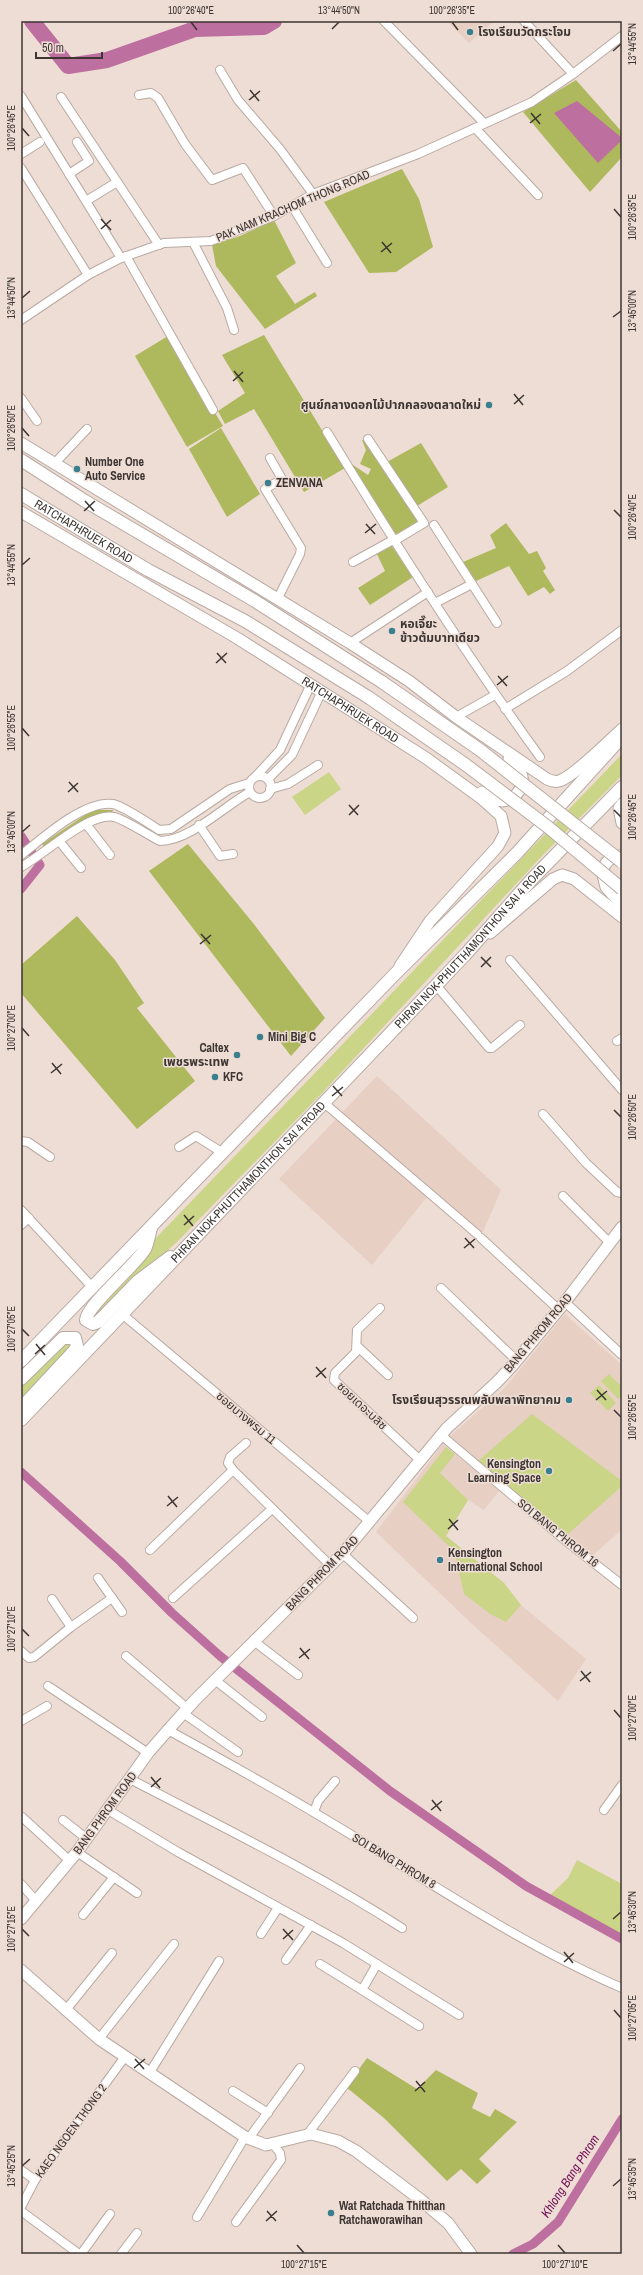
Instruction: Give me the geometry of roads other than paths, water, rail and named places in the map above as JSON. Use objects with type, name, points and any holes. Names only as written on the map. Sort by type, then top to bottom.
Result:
[{"type":"main road","points":[[21,443],[350,642],[409,681],[516,765],[522,777],[520,791],[509,800],[495,799],[426,758]]},
{"type":"main road","points":[[21,460],[85,501],[249,597],[382,682],[480,750],[622,862]]},
{"type":"main road","name":"RATCHAPHRUEK ROAD","points":[[21,494],[72,527],[148,570],[245,620],[368,696],[466,765],[542,822],[622,889]]},
{"type":"main road","points":[[21,502],[72,527]]},
{"type":"main road","name":"RATCHAPHRUEK ROAD","points":[[21,512],[237,638],[312,684],[426,758],[481,798],[501,816],[506,833],[498,846],[423,930],[394,975]]},
{"type":"main road","points":[[458,718],[552,782],[560,781],[570,774],[622,729]]},
{"type":"main road","points":[[21,1361],[394,975],[516,854],[622,737]]},
{"type":"main road","name":"PHRAN NOK-PHUTTHAMONTHON SAI 4 ROAD","points":[[21,1420],[323,1102],[436,986],[533,878],[622,787]]},
{"type":"main road","points":[[622,804],[618,808],[622,823]]},
{"type":"main road","points":[[622,856],[608,861],[602,871],[606,887],[622,904]]},
{"type":"main road","points":[[465,955],[557,876],[562,875],[574,879],[622,917]]},
{"type":"main road","name":"BANG PHROM ROAD","points":[[21,1919],[37,1902],[87,1839],[148,1753],[185,1711],[343,1554],[441,1435],[497,1382],[516,1360],[561,1306],[622,1227]]},
{"type":"main road","points":[[151,1228],[145,1250],[86,1316],[89,1323],[98,1322],[153,1268],[180,1253]]},
{"type":"main road","points":[[21,1379],[63,1338],[75,1338],[77,1346],[74,1350],[21,1408]]},
{"type":"main road","points":[[21,1970],[65,2011],[124,2058],[150,2072],[247,2137],[266,2145],[307,2135],[322,2135],[356,2151],[421,2200],[448,2224],[471,2254]]},
{"type":"street","points":[[384,21],[484,123]]},
{"type":"street","points":[[524,21],[573,74]]},
{"type":"street","name":"PAK NAM KRACHOM THONG ROAD","points":[[21,320],[88,275],[123,257],[159,244],[211,241],[274,216],[313,194],[418,154],[532,102],[573,74],[622,36]]},
{"type":"street","points":[[220,70],[238,100],[280,149],[313,194]]},
{"type":"street","points":[[139,95],[151,93],[158,98],[185,144],[212,180],[243,168],[274,216]]},
{"type":"street","points":[[21,96],[86,201],[123,257],[213,410]]},
{"type":"street","points":[[61,97],[159,244]]},
{"type":"street","points":[[475,128],[538,195]]},
{"type":"street","points":[[21,154],[40,142]]},
{"type":"street","points":[[69,174],[89,161],[76,142]]},
{"type":"street","points":[[21,168],[88,275]]},
{"type":"street","points":[[86,201],[117,182]]},
{"type":"street","points":[[292,206],[327,263]]},
{"type":"street","points":[[193,242],[228,308],[234,330]]},
{"type":"street","points":[[21,398],[38,421]]},
{"type":"street","points":[[54,464],[87,429]]},
{"type":"street","points":[[326,432],[393,540],[495,695],[540,757]]},
{"type":"street","points":[[353,562],[424,523],[368,439]]},
{"type":"street","points":[[270,458],[282,479],[265,489],[301,548],[300,554],[278,598]]},
{"type":"street","points":[[434,525],[497,623]]},
{"type":"street","points":[[435,603],[472,584]]},
{"type":"street","points":[[350,642],[428,592]]},
{"type":"street","points":[[505,709],[567,671],[622,630]]},
{"type":"street","points":[[250,792],[177,838],[160,841],[115,817],[106,816],[86,824],[26,864],[22,855],[36,843],[79,813],[95,806],[114,804],[159,830],[171,829],[230,789],[249,783],[256,776],[280,750],[312,684]]},
{"type":"street","points":[[268,779],[292,755],[322,691]]},
{"type":"street","points":[[458,718],[495,695]]},
{"type":"street","points":[[270,789],[288,784],[318,764]]},
{"type":"street","points":[[256,776],[262,776],[268,779]]},
{"type":"street","points":[[250,792],[260,798],[268,794],[270,789],[268,779]]},
{"type":"street","points":[[249,783],[250,792]]},
{"type":"street","points":[[180,822],[188,832]]},
{"type":"street","points":[[86,824],[110,855]]},
{"type":"street","points":[[199,825],[220,856],[233,854]]},
{"type":"street","points":[[60,842],[81,868]]},
{"type":"street","points":[[36,843],[42,853]]},
{"type":"street","points":[[510,960],[622,1090]]},
{"type":"street","points":[[436,986],[489,1048],[492,1048],[520,1025]]},
{"type":"street","points":[[323,1102],[561,1306],[622,1355]]},
{"type":"street","points":[[544,1114],[586,1163],[617,1192],[622,1193]]},
{"type":"street","points":[[179,1147],[196,1136],[223,1153]]},
{"type":"street","points":[[21,1141],[28,1142],[50,1157]]},
{"type":"street","points":[[563,1196],[610,1243]]},
{"type":"street","points":[[21,1210],[93,1288]]},
{"type":"street","points":[[21,1225],[28,1218]]},
{"type":"street","points":[[441,1288],[516,1360]]},
{"type":"street","name":"ซอยเดอะบลิซ","points":[[380,1308],[357,1330],[356,1352],[335,1373],[334,1380],[421,1461]]},
{"type":"street","name":"ซอยบางพรม 11","points":[[122,1314],[370,1522]]},
{"type":"street","points":[[357,1346],[388,1375]]},
{"type":"street","name":"SOI BANG PHROM 16","points":[[441,1435],[566,1541],[622,1584]]},
{"type":"street","points":[[246,1443],[230,1457],[228,1463],[233,1470],[331,1566]]},
{"type":"street","points":[[150,1550],[233,1470]]},
{"type":"street","points":[[173,1598],[272,1509]]},
{"type":"street","points":[[343,1554],[413,1618]]},
{"type":"street","points":[[98,1578],[122,1612]]},
{"type":"street","points":[[22,1653],[29,1658],[34,1657],[71,1627],[112,1598]]},
{"type":"street","points":[[52,1599],[71,1627]]},
{"type":"street","points":[[255,1642],[298,1675]]},
{"type":"street","points":[[126,1656],[185,1711],[238,1752]]},
{"type":"street","points":[[216,1680],[262,1717]]},
{"type":"street","points":[[48,1686],[148,1753]]},
{"type":"street","points":[[21,1721],[47,1706]]},
{"type":"street","name":"SOI BANG PHROM 8","points":[[168,1730],[314,1812],[519,1938],[582,1971],[622,1988]]},
{"type":"street","points":[[130,1779],[347,1892],[402,1928]]},
{"type":"street","points":[[314,1812],[318,1802],[335,1781]]},
{"type":"street","points":[[604,1810],[622,1785]]},
{"type":"street","points":[[108,1810],[278,1908],[311,1925],[459,2015]]},
{"type":"street","points":[[22,1817],[70,1861]]},
{"type":"street","points":[[63,1820],[87,1839]]},
{"type":"street","points":[[77,1852],[137,1893]]},
{"type":"street","points":[[84,1915],[114,1877]]},
{"type":"street","points":[[21,1884],[37,1902]]},
{"type":"street","points":[[261,1934],[278,1908]]},
{"type":"street","points":[[286,1960],[311,1925]]},
{"type":"street","points":[[99,2039],[174,1944]]},
{"type":"street","points":[[65,2011],[112,1953]]},
{"type":"street","points":[[150,2072],[219,1960]]},
{"type":"street","points":[[320,1964],[419,2026]]},
{"type":"street","points":[[362,1990],[377,1964]]},
{"type":"street","name":"KAEO NGOEN THONG 2","points":[[21,2207],[35,2180],[124,2058]]},
{"type":"street","points":[[197,2217],[247,2137],[268,2113],[300,2068]]},
{"type":"street","points":[[307,2135],[354,2071]]},
{"type":"street","points":[[233,2091],[268,2113]]},
{"type":"street","points":[[236,2222],[281,2160],[280,2153],[273,2144]]},
{"type":"street","points":[[21,2170],[35,2180]]},
{"type":"street","points":[[21,2211],[80,2254],[110,2214]]},
{"type":"street","points":[[121,2254],[137,2233]]},
{"type":"waterway","points":[[32,21],[68,66],[107,60],[195,29],[264,27],[274,21]]},
{"type":"waterway","points":[[21,836],[40,865],[21,889]]},
{"type":"waterway","points":[[21,1472],[120,1561],[172,1613],[220,1656],[390,1791],[526,1886],[622,1939]]},
{"type":"waterway","name":"Khlong Bang Phrom","points":[[513,2254],[533,2244],[558,2222],[622,2119]]},
{"type":"place","name":"โรงเรียนวัดกระโจม","points":[[470,32]]},
{"type":"place","name":"ศูนย์กลางดอกไม้ปากคลองตลาดใหม่","points":[[489,405]]},
{"type":"place","name":"Number One Auto Service","points":[[77,469]]},
{"type":"place","name":"ZENVANA","points":[[268,483]]},
{"type":"place","name":"หอเจี๊ยะ ข้าวต้มบาทเดียว","points":[[392,631]]},
{"type":"place","name":"Mini Big C","points":[[260,1037]]},
{"type":"place","name":"Caltex เพชรพระเทพ","points":[[237,1055]]},
{"type":"place","name":"KFC","points":[[215,1077]]},
{"type":"place","name":"โรงเรียนสุวรรณพลับพลาพิทยาคม","points":[[569,1400]]},
{"type":"place","name":"Kensington Learning Space","points":[[549,1471]]},
{"type":"place","name":"Kensington International School","points":[[440,1560]]},
{"type":"place","name":"Wat Ratchada Thitthan Ratchaworawihan","points":[[331,2213]]}]
